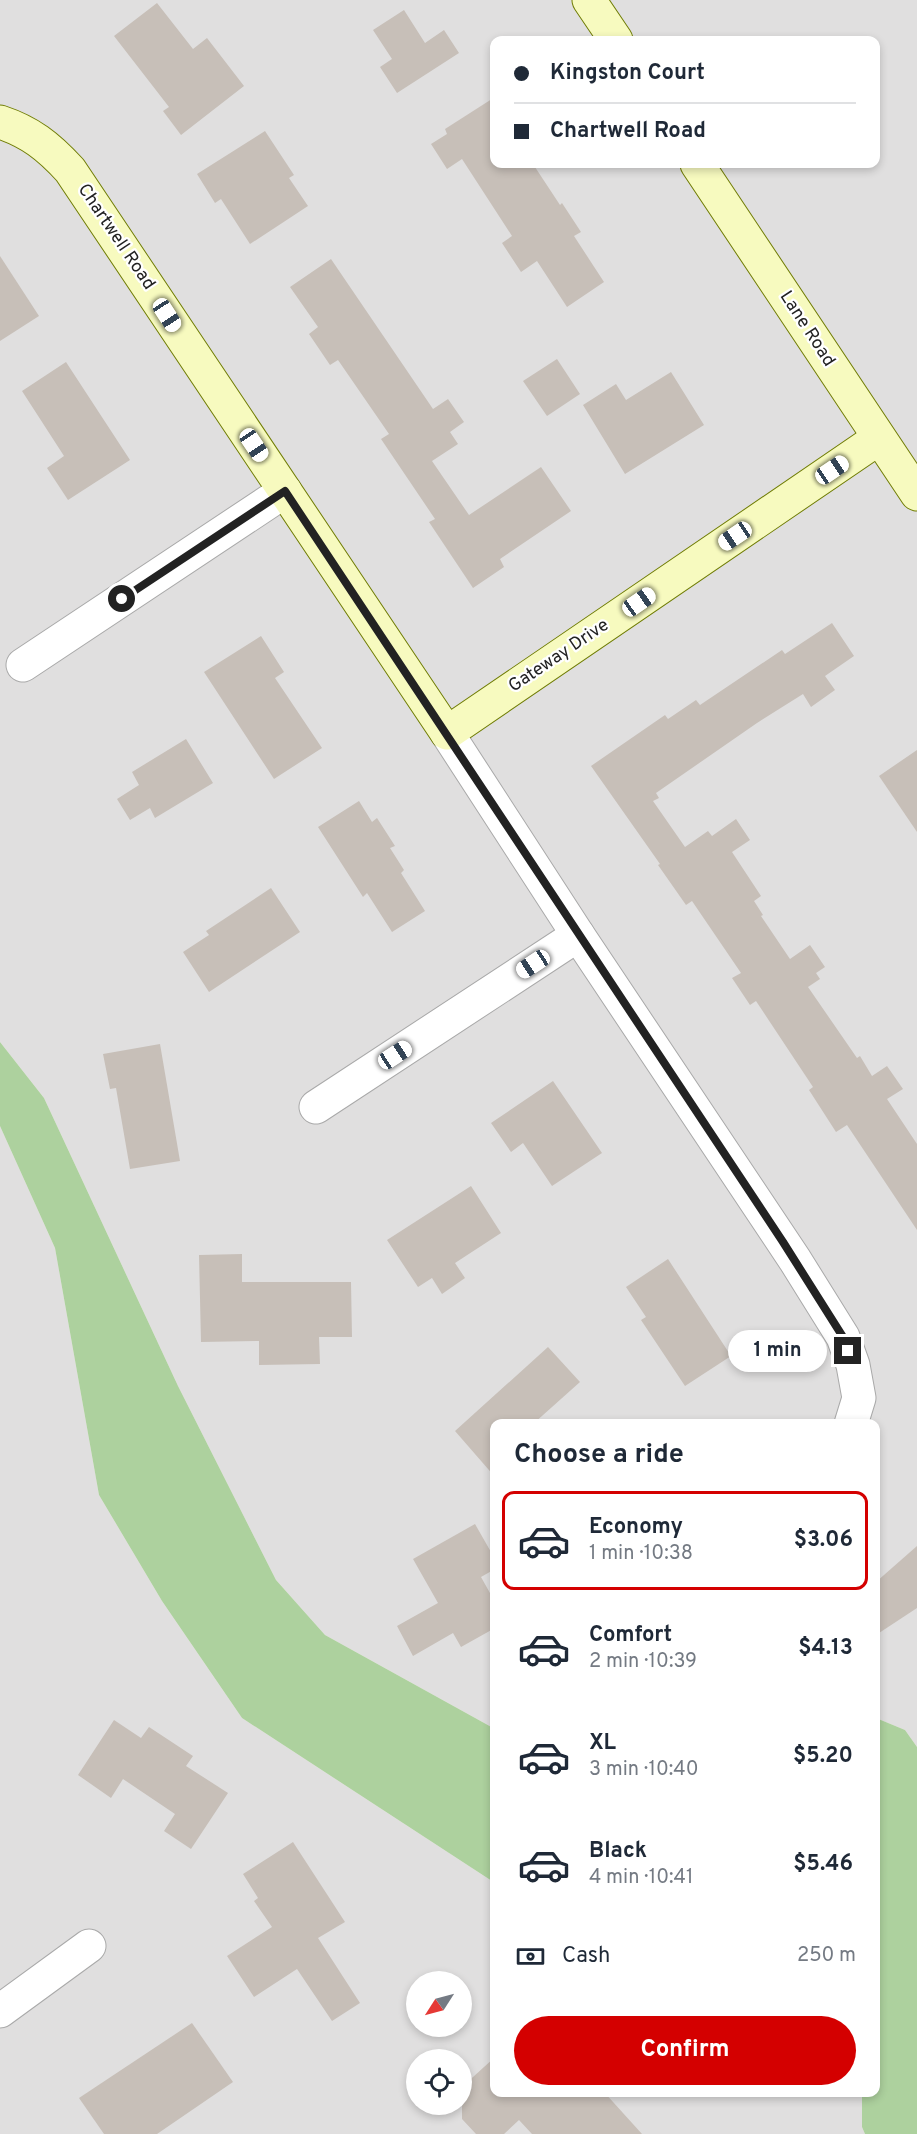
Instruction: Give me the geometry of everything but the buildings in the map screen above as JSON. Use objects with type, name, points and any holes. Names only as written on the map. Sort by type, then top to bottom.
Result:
[{"type":"street","points":[[589,0],[613,36]]},
{"type":"street","name":"Chartwell Road","points":[[9,125],[51,149],[70,170],[447,733],[578,935],[756,1201],[843,1337],[853,1365],[859,1398],[853,1419]]},
{"type":"street","name":"Lane Road","points":[[700,168],[917,494]]},
{"type":"street","name":"Gateway Drive","points":[[447,733],[879,438]]},
{"type":"street","points":[[23,664],[285,491]]},
{"type":"street","points":[[316,1107],[578,935]]},
{"type":"street","points":[[0,2011],[89,1946]]},
{"type":"shaded area","points":[[0,0],[917,0],[917,1747],[905,1730],[880,1720],[880,1419],[490,1419],[490,1726],[325,1635],[276,1580],[178,1386],[44,1098],[0,1042]]},
{"type":"shaded area","points":[[0,1126],[55,1248],[99,1495],[162,1601],[242,1718],[490,1880],[490,2097],[862,2097],[862,2127],[865,2134],[0,2134]]},
{"type":"green space","points":[[0,1042],[44,1098],[178,1386],[276,1580],[325,1635],[490,1726],[490,1880],[242,1718],[162,1601],[99,1495],[55,1248],[0,1126]]},
{"type":"green space","points":[[880,1720],[905,1730],[917,1747],[917,2134],[865,2134],[862,2127],[862,2097],[880,2097]]},
{"type":"route","points":[[122,599],[285,491],[783,1242],[843,1337],[848,1351]]}]
